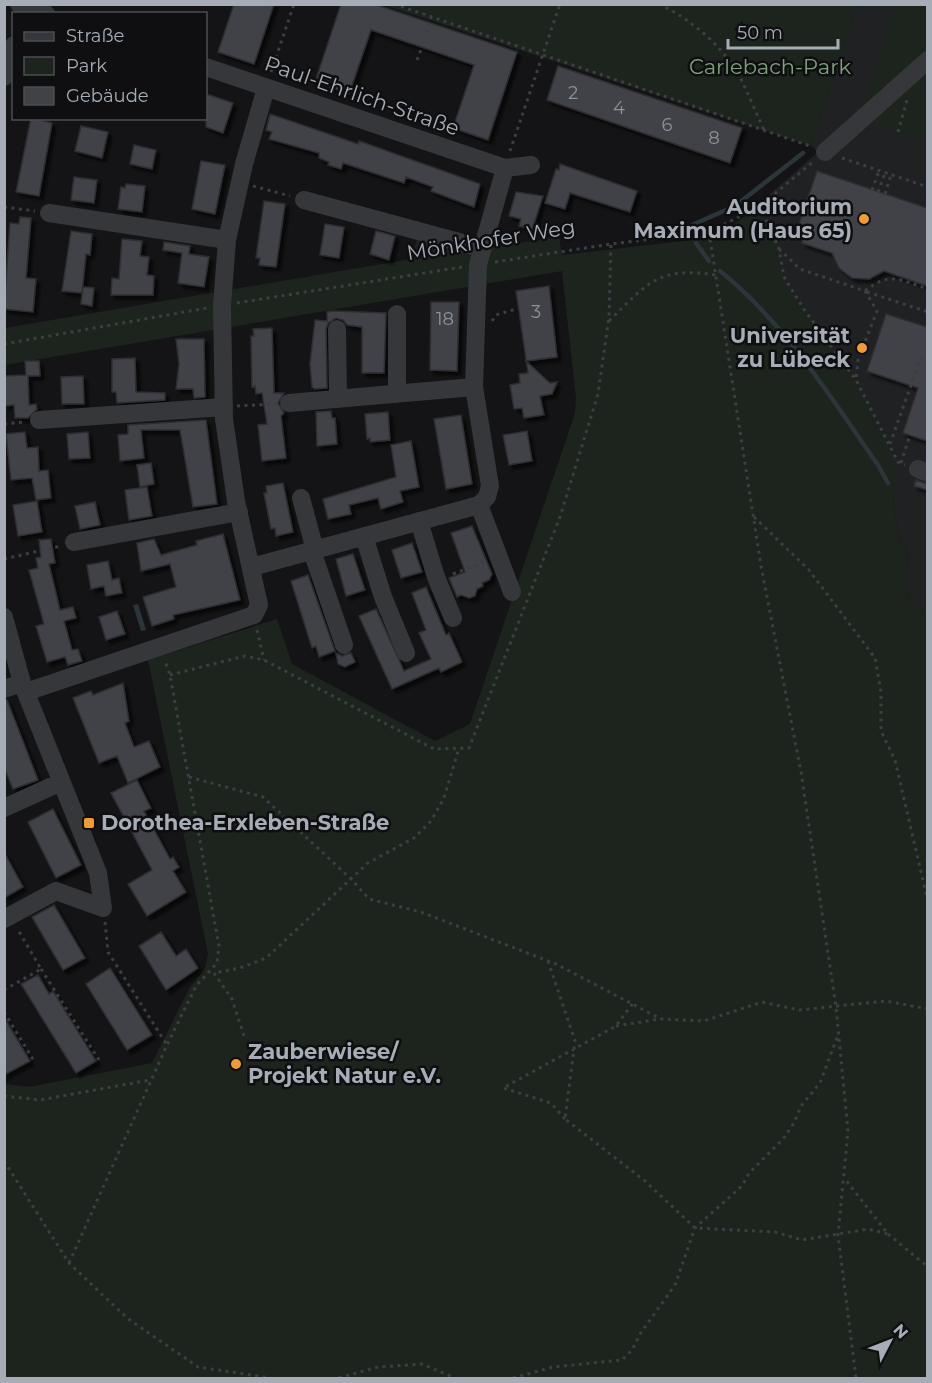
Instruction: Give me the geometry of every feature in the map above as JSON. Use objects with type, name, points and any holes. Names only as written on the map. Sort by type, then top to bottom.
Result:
[{"type":"street","points":[[22,8],[38,12]]},
{"type":"street","points":[[5,76],[12,52]]},
{"type":"street","points":[[825,152],[927,60]]},
{"type":"street","name":"Paul-Ehrlich-Straße","points":[[207,67],[505,168]]},
{"type":"street","points":[[4,689],[24,688],[160,647],[254,615],[259,605],[239,512],[224,407],[222,306],[227,240],[239,182],[266,88]]},
{"type":"street","points":[[252,567],[479,505],[488,497],[490,486],[474,387],[479,256],[505,168],[531,165]]},
{"type":"street","points":[[303,200],[479,256]]},
{"type":"street","points":[[49,213],[227,240]]},
{"type":"street","points":[[397,314],[397,394]]},
{"type":"street","points":[[337,329],[338,399]]},
{"type":"street","points":[[289,403],[474,387]]},
{"type":"street","points":[[39,420],[224,407]]},
{"type":"street","points":[[301,498],[314,550],[344,645]]},
{"type":"street","points":[[479,505],[512,592]]},
{"type":"street","points":[[74,542],[239,512]]},
{"type":"street","points":[[419,521],[453,618]]},
{"type":"street","points":[[364,536],[383,597],[406,653]]},
{"type":"street","points":[[4,617],[24,688],[98,873],[103,908],[56,891],[8,918]]},
{"type":"street","points":[[4,808],[61,782]]},
{"type":"path","points":[[266,88],[294,4]]},
{"type":"path","points":[[394,4],[927,187]]},
{"type":"path","points":[[505,168],[560,4]]},
{"type":"path","points":[[659,4],[677,13],[707,36],[728,58],[742,80],[765,131]]},
{"type":"path","points":[[426,33],[431,17]]},
{"type":"path","points":[[417,60],[422,47]]},
{"type":"path","name":"Mönkhofer Weg","points":[[4,344],[222,306],[479,256],[709,232],[760,206],[825,152]]},
{"type":"path","points":[[872,190],[879,171]]},
{"type":"path","points":[[878,192],[885,173]]},
{"type":"path","points":[[885,194],[891,175]]},
{"type":"path","points":[[239,182],[303,200]]},
{"type":"path","points":[[760,206],[779,249],[784,277],[856,380],[890,444],[915,468]]},
{"type":"path","points":[[4,207],[49,213]]},
{"type":"path","points":[[709,232],[753,515],[801,772],[836,1007],[848,1131],[838,1235],[856,1378]]},
{"type":"path","points":[[170,675],[245,656],[264,660],[435,749],[469,748],[486,710],[560,517],[598,394],[608,322],[611,244]]},
{"type":"path","points":[[779,249],[800,269],[927,312]]},
{"type":"path","points":[[608,322],[651,280],[674,272],[716,275]]},
{"type":"path","points":[[865,291],[878,281],[891,277],[927,289]]},
{"type":"path","points":[[856,380],[858,360],[877,311],[865,291]]},
{"type":"path","points":[[491,327],[496,315],[516,309]]},
{"type":"path","points":[[890,444],[920,360],[927,352]]},
{"type":"path","points":[[224,407],[289,403]]},
{"type":"path","points":[[910,435],[915,468]]},
{"type":"path","points":[[753,515],[809,570],[875,658],[881,692],[881,731],[895,760],[906,819],[927,902]]},
{"type":"path","points":[[4,559],[74,542]]},
{"type":"path","points":[[438,580],[498,556]]},
{"type":"path","points":[[254,615],[264,660]]},
{"type":"path","points":[[69,1263],[166,1045],[196,986],[217,963],[219,946],[189,777],[170,675],[160,647]]},
{"type":"path","points":[[244,1036],[232,999],[214,973],[240,968],[266,958],[368,863],[414,838],[431,821],[444,798],[459,748]]},
{"type":"path","points":[[189,777],[263,797],[352,880],[369,899],[421,912],[548,961],[662,1019]]},
{"type":"path","points":[[103,908],[108,952],[166,1045]]},
{"type":"path","points":[[8,918],[99,1060]]},
{"type":"path","points":[[548,961],[575,1041],[565,1119]]},
{"type":"path","points":[[4,990],[41,969]]},
{"type":"path","points":[[888,1234],[868,1229],[802,1240],[775,1232],[695,1228],[645,1181],[565,1119],[551,1103],[503,1089],[616,1026],[662,1019],[704,1021],[762,1002],[799,1010],[886,1000],[927,1009]]},
{"type":"path","points":[[616,1026],[633,1003]]},
{"type":"path","points":[[4,1012],[34,1061]]},
{"type":"path","points":[[513,1378],[553,1367],[622,1360],[632,1350],[640,1334],[675,1285],[695,1228],[742,1186],[749,1173],[783,1139],[801,1106],[820,1083],[839,1033]]},
{"type":"path","points":[[4,1095],[40,1100],[151,1080]]},
{"type":"path","points":[[4,1161],[69,1263],[127,1318],[198,1367],[271,1378]]},
{"type":"path","points":[[845,1179],[888,1234],[927,1267]]},
{"type":"path","points":[[339,1378],[378,1367],[422,1364],[455,1378]]},
{"type":"shaded area","name":"Universität zu Lübeck","points":[[858,5],[927,5],[927,616],[911,603],[903,582],[909,556],[899,539],[893,498],[737,223],[818,152],[811,146]]},
{"type":"shaded area","points":[[138,604],[146,630],[141,631],[133,605]]},
{"type":"green space","name":"Carlebach-Park","points":[[384,5],[858,5],[811,146]]},
{"type":"green space","points":[[896,5],[927,5],[927,142],[859,119]]},
{"type":"green space","points":[[760,208],[779,249],[784,277],[803,308],[856,380],[898,462],[893,498],[899,539],[909,556],[905,575],[906,590],[908,596],[927,616],[927,1378],[5,1378],[5,1084],[29,1087],[152,1063],[189,989],[205,968],[208,954],[148,660],[277,619],[292,664],[435,741],[470,724],[575,413],[576,398],[562,271],[5,365],[5,328],[411,259],[418,236],[471,250],[559,237],[562,255],[692,240],[719,233]]},
{"type":"building","points":[[234,4],[274,4],[254,64],[218,52]]},
{"type":"building","points":[[341,4],[374,4],[517,52],[488,140],[453,128],[474,65],[395,38],[371,30],[349,94],[315,82]]},
{"type":"building","points":[[558,66],[742,128],[730,163],[547,100]]},
{"type":"building","points":[[207,94],[233,103],[223,133],[206,127]]},
{"type":"building","points":[[270,114],[358,144],[359,141],[480,184],[474,207],[431,191],[433,187],[406,177],[404,183],[343,163],[341,169],[328,165],[329,162],[319,158],[319,153],[269,139],[272,132],[266,130]]},
{"type":"building","points":[[31,120],[52,123],[39,196],[16,192]]},
{"type":"building","points":[[81,126],[108,132],[102,158],[75,151]]},
{"type":"building","points":[[134,145],[156,150],[152,169],[130,164]]},
{"type":"building","points":[[201,161],[225,165],[215,214],[192,209]]},
{"type":"building","points":[[560,164],[637,191],[630,212],[570,193],[565,209],[545,203],[556,169],[559,170]]},
{"type":"building","name":"Auditorium Maximum (Haus 65)","points":[[817,171],[927,208],[927,286],[884,271],[869,279],[852,278],[839,268],[832,253],[802,243],[805,233],[797,230]]},
{"type":"building","points":[[74,177],[97,180],[94,203],[71,200]]},
{"type":"building","points":[[126,184],[145,186],[142,212],[118,209],[121,187],[125,188]]},
{"type":"building","points":[[516,192],[543,196],[532,230],[519,226],[521,219],[509,216]]},
{"type":"building","points":[[264,201],[285,204],[276,267],[259,265],[260,258],[256,258]]},
{"type":"building","points":[[20,217],[31,218],[26,278],[36,279],[33,312],[4,309],[10,223],[19,224]]},
{"type":"building","points":[[325,224],[344,227],[339,258],[320,255]]},
{"type":"building","points":[[71,231],[92,234],[90,255],[86,254],[82,293],[62,291]]},
{"type":"building","points":[[376,231],[395,236],[389,260],[370,254]]},
{"type":"building","points":[[122,239],[142,241],[140,256],[149,257],[147,275],[154,276],[153,295],[111,295],[112,278],[119,279]]},
{"type":"building","points":[[164,242],[190,246],[189,254],[209,257],[204,287],[178,283],[182,253],[163,250]]},
{"type":"building","points":[[549,286],[557,357],[526,361],[516,291]]},
{"type":"building","points":[[83,287],[94,288],[92,306],[81,304]]},
{"type":"building","points":[[431,302],[459,302],[457,371],[430,370]]},
{"type":"building","points":[[327,312],[386,313],[384,373],[362,373],[362,327],[347,325],[343,320],[336,318],[328,323],[326,329],[327,388],[312,387],[310,364],[315,320],[327,321]]},
{"type":"building","points":[[886,314],[927,327],[927,441],[903,433],[918,388],[867,371]]},
{"type":"building","points":[[272,328],[274,393],[284,393],[278,403],[284,413],[281,416],[286,458],[262,461],[258,425],[267,424],[262,393],[256,394],[255,386],[252,387],[251,336],[254,336],[253,329]]},
{"type":"building","points":[[176,339],[204,339],[205,397],[194,398],[193,389],[176,389],[179,364]]},
{"type":"building","points":[[135,358],[136,392],[165,393],[165,400],[117,403],[116,392],[112,392],[112,359]]},
{"type":"building","points":[[25,361],[39,361],[40,376],[28,376],[29,405],[36,404],[37,409],[28,418],[15,418],[14,405],[5,406],[4,376],[26,375]]},
{"type":"building","points":[[526,361],[550,383],[557,382],[552,394],[540,396],[544,415],[524,418],[522,408],[514,409],[510,385],[520,383],[519,374],[528,373]]},
{"type":"building","points":[[83,376],[84,404],[62,404],[61,377]]},
{"type":"building","points":[[331,411],[332,418],[335,418],[337,444],[317,446],[316,412]]},
{"type":"building","points":[[388,412],[390,440],[370,442],[370,438],[367,439],[365,414]]},
{"type":"building","points":[[461,415],[472,484],[446,489],[434,419]]},
{"type":"building","points":[[206,420],[217,504],[193,507],[180,430],[141,430],[144,458],[120,461],[118,435],[128,434],[128,425]]},
{"type":"building","points":[[527,431],[532,461],[509,465],[503,435]]},
{"type":"building","points":[[25,432],[27,448],[38,447],[39,471],[48,470],[51,498],[36,500],[32,478],[11,480],[6,434]]},
{"type":"building","points":[[88,432],[90,458],[69,459],[67,434]]},
{"type":"building","points":[[411,441],[419,487],[400,491],[403,502],[381,509],[378,498],[349,505],[351,514],[328,519],[323,499],[396,477],[391,445]]},
{"type":"building","points":[[151,463],[154,484],[140,487],[137,465]]},
{"type":"building","points":[[916,480],[927,484],[927,490],[914,486]]},
{"type":"building","points":[[283,483],[293,532],[276,536],[275,528],[271,529],[264,493],[267,493],[266,486]]},
{"type":"building","points":[[147,487],[152,516],[129,520],[125,490]]},
{"type":"building","points":[[37,501],[42,532],[18,536],[13,505]]},
{"type":"building","points":[[95,502],[100,525],[80,529],[75,506]]},
{"type":"building","points":[[472,526],[492,574],[489,580],[482,583],[483,586],[477,589],[475,596],[457,597],[449,578],[465,572],[451,533]]},
{"type":"building","points":[[223,534],[240,600],[173,615],[174,619],[152,626],[143,597],[176,587],[170,564],[141,571],[137,543],[154,539],[161,555],[197,545],[196,541]]},
{"type":"building","points":[[51,539],[55,563],[49,564],[60,610],[73,607],[76,618],[64,621],[72,650],[78,649],[82,661],[68,665],[65,657],[47,662],[36,626],[44,624],[29,570],[38,568],[36,558],[41,557],[39,540]]},
{"type":"building","points":[[412,543],[422,572],[401,578],[392,550]]},
{"type":"building","points":[[353,554],[365,590],[346,596],[336,559]]},
{"type":"building","points":[[108,561],[112,580],[119,578],[122,593],[106,596],[104,586],[91,589],[87,565]]},
{"type":"building","points":[[308,575],[335,651],[319,657],[316,646],[312,648],[291,581]]},
{"type":"building","points":[[426,587],[446,635],[449,633],[462,662],[441,672],[439,668],[392,689],[359,616],[376,609],[404,671],[431,659],[419,633],[426,630],[412,593]]},
{"type":"building","points":[[117,611],[125,634],[106,640],[99,617]]},
{"type":"building","points":[[336,653],[342,656],[351,653],[355,662],[345,667],[338,664]]},
{"type":"building","points":[[123,683],[129,721],[125,723],[134,747],[149,741],[160,767],[128,783],[117,756],[99,763],[73,698],[91,691],[93,695]]},
{"type":"building","points":[[4,700],[7,700],[38,780],[13,789],[4,767]]},
{"type":"building","points":[[137,780],[151,808],[144,811],[170,859],[173,857],[179,867],[173,871],[186,892],[147,916],[128,884],[152,870],[111,793]]},
{"type":"building","points":[[53,809],[81,865],[56,878],[28,822]]},
{"type":"building","points":[[4,852],[23,887],[4,898]]},
{"type":"building","points":[[54,905],[85,958],[63,970],[32,917]]},
{"type":"building","points":[[161,932],[176,956],[186,949],[198,968],[166,990],[139,946]]},
{"type":"building","points":[[110,968],[152,1035],[127,1050],[86,984]]},
{"type":"building","points":[[38,975],[49,994],[53,991],[96,1061],[76,1073],[21,984]]},
{"type":"building","points":[[4,1017],[30,1061],[4,1075]]},
{"type":"waterway","points":[[689,230],[692,225],[735,206],[803,153]]},
{"type":"waterway","points":[[696,243],[709,261]]},
{"type":"waterway","points":[[720,271],[766,314],[806,362],[878,465],[888,483]]},
{"type":"place","name":"Auditorium Maximum (Haus 65)","points":[[864,219]]},
{"type":"place","name":"Universität zu Lübeck","points":[[862,348]]},
{"type":"place","name":"Dorothea-Erxleben-Straße","points":[[89,823]]},
{"type":"place","name":"Zauberwiese/ Projekt Natur e.V.","points":[[236,1064]]}]
